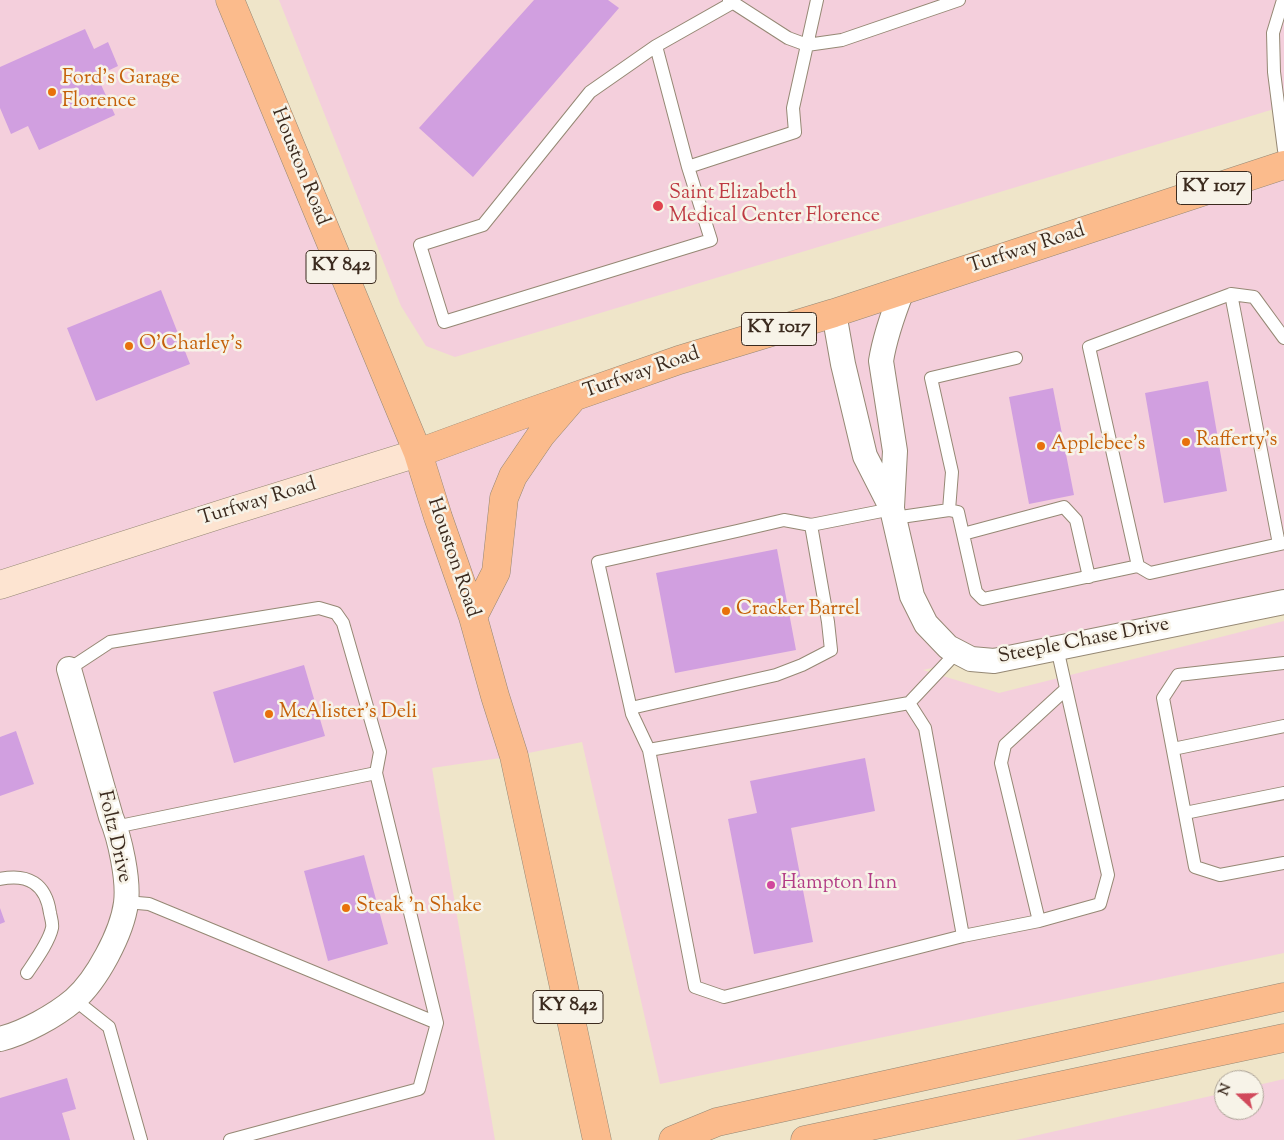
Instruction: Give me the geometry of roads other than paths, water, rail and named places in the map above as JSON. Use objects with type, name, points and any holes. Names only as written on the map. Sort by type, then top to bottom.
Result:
[{"type":"main road","name":"Houston Road","points":[[230,0],[418,453],[473,617],[514,756],[597,1140]]},
{"type":"main road","name":"Turfway Road","points":[[0,585],[418,453],[678,360],[834,312],[1284,165]]},
{"type":"main road","points":[[473,617],[496,572],[504,498],[513,476],[541,435],[572,398]]},
{"type":"main road","points":[[673,1140],[717,1122],[1284,997]]},
{"type":"main road","points":[[805,1140],[1284,1038]]},
{"type":"street","name":"Steeple Chase Drive","points":[[893,513],[895,452],[881,361],[891,319],[902,290]]},
{"type":"street","name":"Steeple Chase Drive","points":[[834,312],[843,364],[865,456],[893,513],[912,596],[926,624],[948,647],[971,659],[994,661],[1284,602]]},
{"type":"street","name":"Foltz Drive","points":[[0,1039],[40,1024],[75,1000],[104,963],[119,931],[126,902],[125,872],[115,827],[69,668]]},
{"type":"lane","points":[[688,167],[795,132],[793,108],[817,0]]},
{"type":"lane","points":[[656,46],[688,167],[711,240],[444,322],[420,245],[484,225],[590,92],[656,46],[731,1],[788,38],[807,45],[842,40],[959,0]]},
{"type":"lane","points":[[1283,0],[1273,33],[1274,72],[1284,150]]},
{"type":"lane","points":[[1138,566],[1089,346],[1231,294],[1254,297],[1284,338]]},
{"type":"lane","points":[[1057,648],[1108,875],[1100,904],[1039,921],[963,936],[724,997],[695,987],[649,750],[632,714],[598,562],[784,520],[811,525],[893,513],[949,510],[958,512],[976,592],[983,599],[1138,566],[1150,573],[1281,544],[1231,294]]},
{"type":"lane","points":[[949,510],[952,472],[931,378],[1016,358]]},
{"type":"lane","points":[[963,534],[1064,507],[1076,520],[1089,577]]},
{"type":"lane","points":[[631,708],[776,675],[802,666],[831,650],[811,525]]},
{"type":"lane","points":[[69,668],[110,642],[319,608],[336,613],[343,623],[380,752],[376,773],[437,1023],[419,1089],[230,1140]]},
{"type":"lane","points":[[649,750],[909,703],[957,652]]},
{"type":"lane","points":[[1284,663],[1178,675],[1163,698],[1195,867],[1220,875],[1284,863]]},
{"type":"lane","points":[[1039,921],[1001,763],[1005,745],[1066,690]]},
{"type":"lane","points":[[909,703],[924,728],[963,936]]},
{"type":"lane","points":[[1173,749],[1284,726]]},
{"type":"lane","points":[[115,827],[376,773]]},
{"type":"lane","points":[[1185,813],[1284,793]]},
{"type":"lane","points":[[0,879],[17,877],[31,881],[42,890],[49,906],[52,928],[43,950],[27,973]]},
{"type":"lane","points":[[126,902],[149,904],[437,1023]]},
{"type":"lane","points":[[75,1000],[109,1027],[141,1140]]},
{"type":"place","name":"Ford's Garage Florence","points":[[52,92]]},
{"type":"place","name":"Saint Elizabeth Medical Center Florence","points":[[658,206]]},
{"type":"place","name":"O'Charley's","points":[[129,346]]},
{"type":"place","name":"Rafferty's","points":[[1186,442]]},
{"type":"place","name":"Applebee's","points":[[1041,446]]},
{"type":"place","name":"Cracker Barrel","points":[[726,611]]},
{"type":"place","name":"McAlister's Deli","points":[[269,714]]},
{"type":"place","name":"Hampton Inn","points":[[771,885]]},
{"type":"place","name":"Steak 'n Shake","points":[[346,908]]}]
